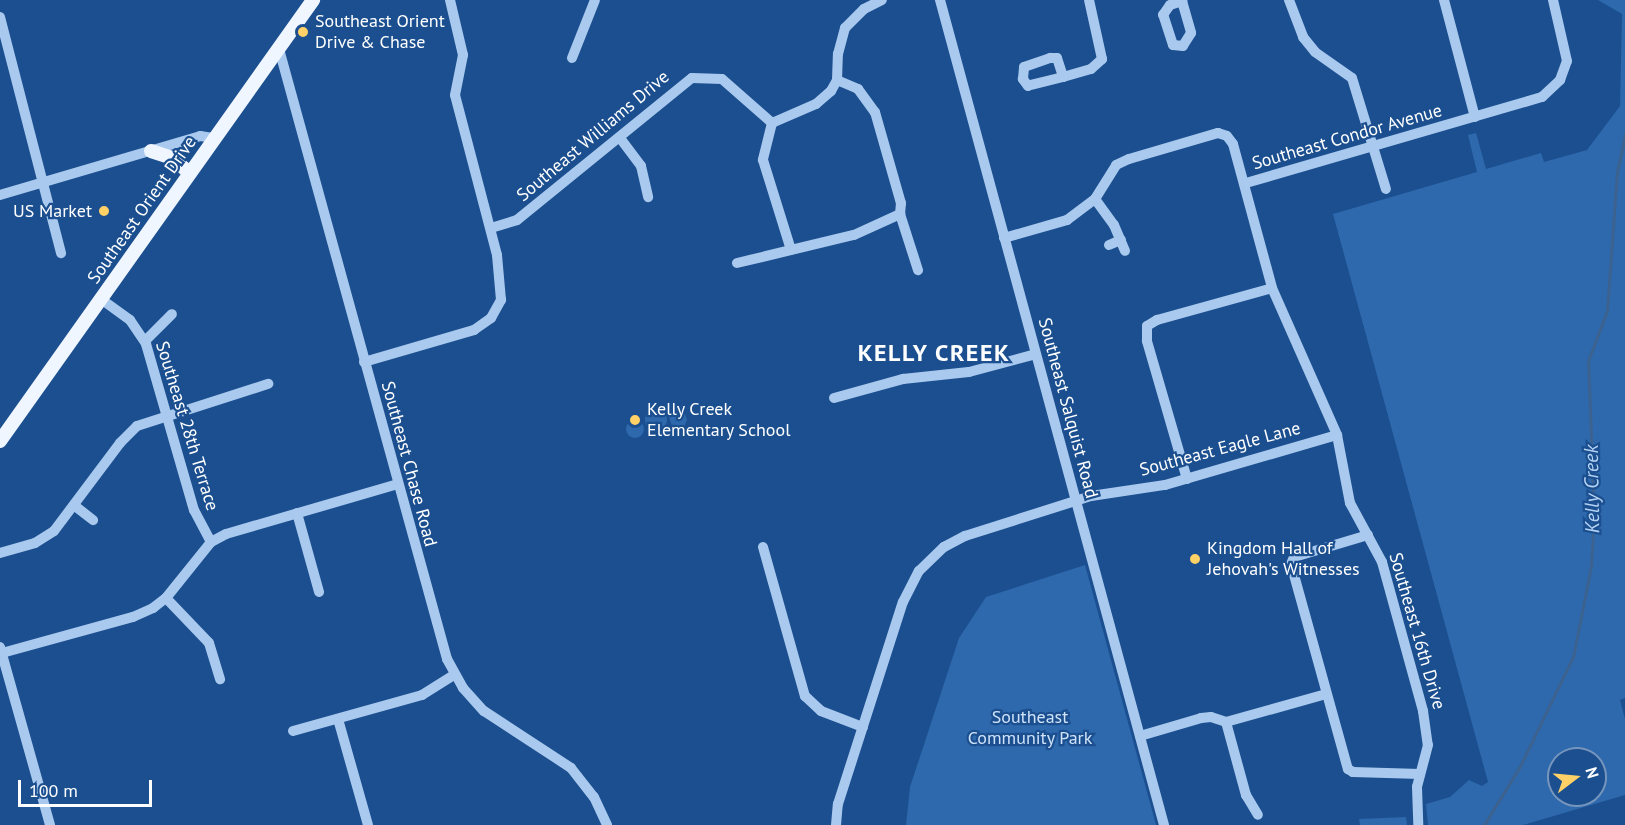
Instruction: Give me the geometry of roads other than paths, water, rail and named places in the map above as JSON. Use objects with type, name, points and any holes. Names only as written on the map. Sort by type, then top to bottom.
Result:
[{"type":"main road","name":"Southeast Orient Drive","points":[[0,441],[313,0]]},
{"type":"main road","points":[[151,151],[172,158],[190,173]]},
{"type":"street","points":[[364,362],[474,330],[491,318],[502,288],[491,228],[454,95],[463,55],[450,0]]},
{"type":"street","points":[[572,58],[595,0]]},
{"type":"street","points":[[791,250],[763,160],[772,123],[822,100],[837,80],[838,54],[846,28],[864,9],[882,0]]},
{"type":"street","name":"Southeast Salquist Road","points":[[940,0],[1164,825]]},
{"type":"street","points":[[1063,77],[1091,69],[1102,59],[1089,0]]},
{"type":"street","points":[[1289,0],[1303,37],[1315,52],[1352,78],[1386,189]]},
{"type":"street","points":[[1444,0],[1475,117]]},
{"type":"street","name":"Southeast Condor Avenue","points":[[1004,238],[1067,220],[1095,199],[1116,165],[1218,134],[1227,136],[1233,144],[1246,183],[1529,102],[1560,80],[1567,62],[1553,0]]},
{"type":"street","points":[[0,17],[46,183],[45,197],[61,253]]},
{"type":"street","name":"Southeast Chase Road","points":[[279,48],[441,643],[454,675],[493,719],[544,747],[571,768],[594,797],[607,825]]},
{"type":"street","name":"Southeast Williams Drive","points":[[491,228],[517,220],[620,138],[683,82],[702,77],[723,79],[772,123]]},
{"type":"street","points":[[837,80],[858,89],[876,112],[901,203],[900,214],[918,270]]},
{"type":"street","points":[[0,195],[200,136],[216,138]]},
{"type":"street","points":[[620,138],[641,166],[648,197]]},
{"type":"street","name":"Southeast 16th Drive","points":[[1246,183],[1254,230],[1272,288],[1337,435],[1350,503],[1382,562],[1427,729],[1428,745],[1415,799],[1418,825]]},
{"type":"street","points":[[1095,199],[1121,240],[1125,251]]},
{"type":"street","points":[[737,263],[855,235],[900,214]]},
{"type":"street","points":[[1109,245],[1121,240]]},
{"type":"street","points":[[1187,479],[1148,341],[1147,326],[1157,320],[1272,288]]},
{"type":"street","name":"Southeast 28th Terrace","points":[[101,299],[130,320],[145,341],[194,510],[211,542]]},
{"type":"street","points":[[145,341],[171,314]]},
{"type":"street","points":[[834,398],[903,378],[969,372],[1036,354]]},
{"type":"street","points":[[0,553],[45,538],[75,506],[128,434],[143,423],[268,384]]},
{"type":"street","name":"Southeast Eagle Lane","points":[[836,825],[838,804],[903,602],[927,562],[965,536],[1076,501],[1187,479],[1337,435]]},
{"type":"street","points":[[50,825],[1,650],[133,617],[166,598],[211,542],[226,534],[398,484]]},
{"type":"street","points":[[75,506],[93,520]]},
{"type":"street","points":[[297,513],[319,592]]},
{"type":"street","points":[[1368,535],[1294,556],[1291,564],[1326,694],[1350,771],[1420,774]]},
{"type":"street","points":[[763,547],[805,696],[821,711],[863,727]]},
{"type":"street","points":[[166,598],[209,643],[220,679]]},
{"type":"street","points":[[293,731],[422,695],[454,675]]},
{"type":"street","points":[[1140,736],[1201,718],[1212,717],[1226,722],[1326,694]]},
{"type":"street","points":[[338,719],[368,825]]},
{"type":"street","points":[[1226,722],[1246,795],[1258,815]]},
{"type":"waterway","name":"Kelly Creek","points":[[1484,825],[1520,766],[1573,657],[1591,566],[1594,515],[1588,361],[1607,311],[1617,172],[1625,134]]},
{"type":"place","name":"Southeast Orient Drive & Chase","points":[[303,32]]},
{"type":"place","name":"US Market","points":[[104,211]]},
{"type":"place","name":"Kelly Creek Elementary School","points":[[635,420]]},
{"type":"place","name":"Kingdom Hall of Jehovah's Witnesses","points":[[1195,559]]},
{"type":"district","name":"KELLY CREEK","points":[[934,353]]},
{"type":"park label","name":"Southeast Community Park","points":[[1030,728]]}]
